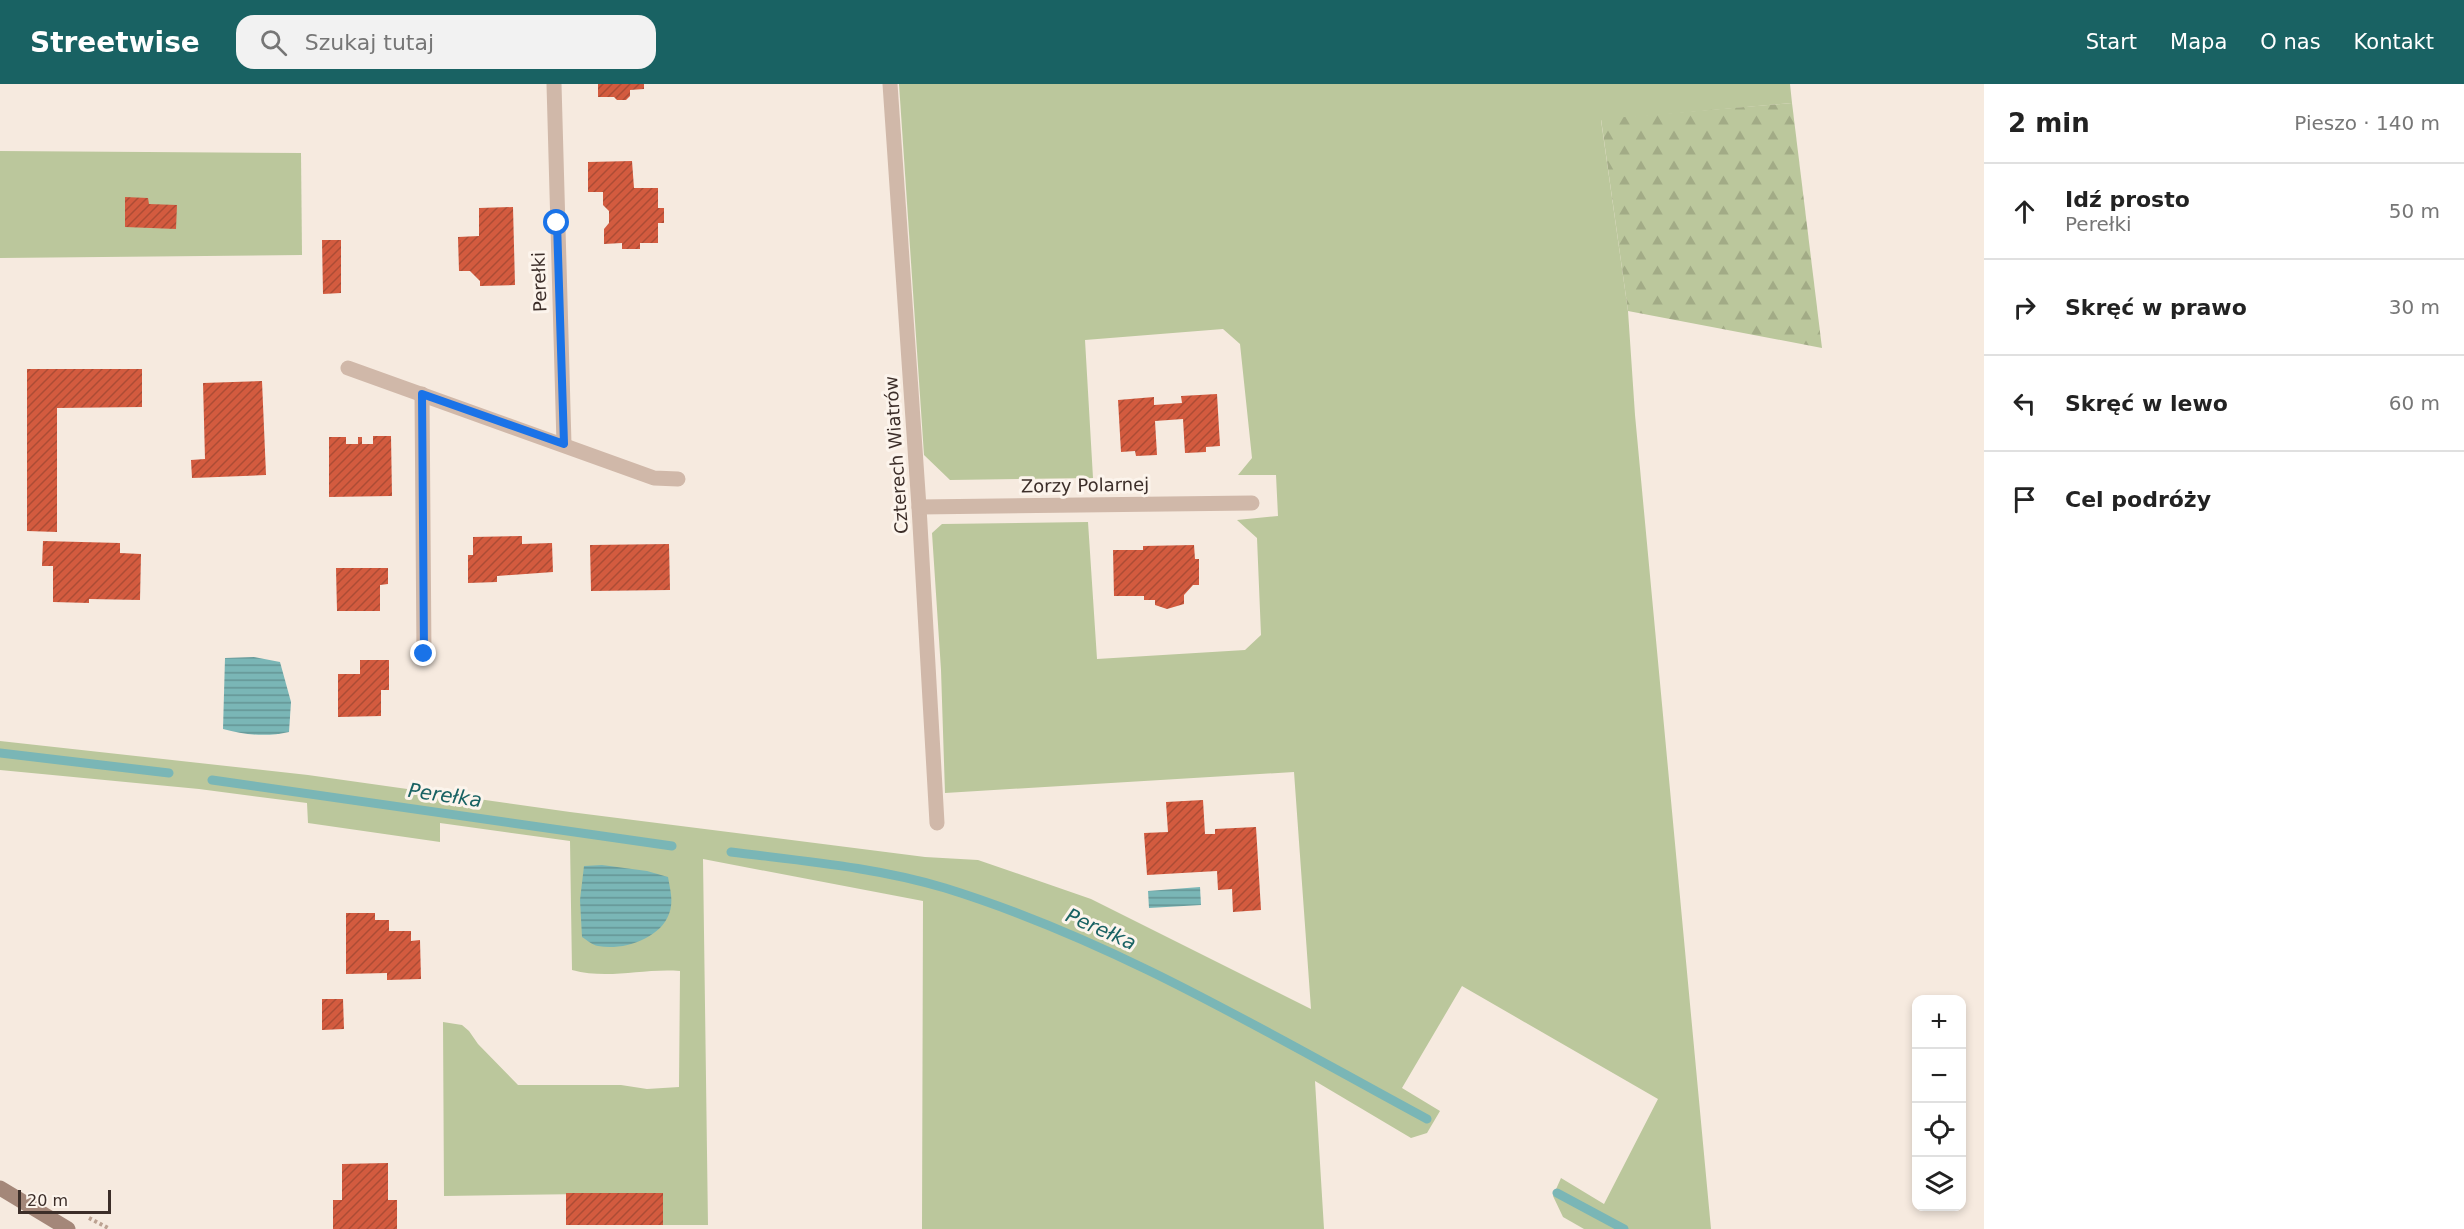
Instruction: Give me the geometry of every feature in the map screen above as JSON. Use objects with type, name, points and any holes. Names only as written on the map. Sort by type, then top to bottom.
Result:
[{"type":"street","name":"Perełki","points":[[554,84],[564,444]]},
{"type":"street","name":"Czterech Wiatrów","points":[[890,84],[919,507],[937,824]]},
{"type":"street","points":[[348,368],[654,478],[678,479]]},
{"type":"street","points":[[422,394],[424,654]]},
{"type":"street","name":"Zorzy Polarnej","points":[[919,507],[1252,502]]},
{"type":"street","points":[[0,1188],[68,1229]]},
{"type":"green space","points":[[899,84],[1790,84],[1792,103],[1601,120],[1628,311],[1635,415],[1711,1229],[1584,1229],[1563,1217],[1553,1196],[1561,1178],[1604,1204],[1658,1099],[1462,986],[1402,1088],[1440,1111],[1427,1133],[1411,1138],[1315,1081],[1324,1229],[922,1229],[923,901],[703,859],[708,1225],[663,1225],[662,1193],[444,1196],[443,1022],[462,1025],[518,1085],[621,1085],[647,1089],[679,1087],[680,971],[599,974],[572,970],[570,841],[440,823],[440,842],[308,823],[307,803],[199,789],[0,770],[0,741],[308,775],[570,812],[925,857],[978,860],[1091,899],[1311,1009],[1294,772],[945,793],[941,670],[932,533],[942,524],[1088,522],[1097,659],[1245,650],[1261,635],[1257,538],[1237,520],[1278,516],[1276,475],[1238,475],[1252,458],[1240,344],[1223,329],[1085,340],[1093,478],[950,480],[924,455]]},
{"type":"green space","points":[[1792,103],[1822,348],[1628,311],[1601,119]]},
{"type":"green space","points":[[0,151],[301,153],[302,255],[0,258]]},
{"type":"water","points":[[254,657],[280,662],[291,702],[289,732],[256,735],[223,729],[225,658]]},
{"type":"water","points":[[602,865],[647,871],[668,877],[671,896],[669,914],[664,923],[649,936],[618,947],[592,944],[582,937],[580,900],[584,866]]},
{"type":"water","points":[[1200,887],[1201,905],[1149,908],[1148,891]]},
{"type":"building","points":[[598,84],[644,84],[644,89],[630,90],[630,96],[626,100],[617,100],[614,97],[598,97]]},
{"type":"building","points":[[632,161],[634,188],[658,188],[658,208],[664,208],[664,223],[658,223],[658,243],[640,243],[640,249],[622,249],[622,243],[604,244],[604,229],[609,223],[609,211],[603,205],[603,192],[588,192],[588,162]]},
{"type":"building","points":[[125,197],[148,198],[149,204],[177,205],[176,229],[125,227]]},
{"type":"building","points":[[513,207],[515,285],[480,286],[480,281],[470,271],[459,271],[458,237],[479,236],[479,208]]},
{"type":"building","points":[[322,240],[341,240],[341,293],[323,294]]},
{"type":"building","points":[[27,369],[142,369],[142,407],[57,408],[57,532],[27,531]]},
{"type":"building","points":[[262,381],[266,475],[192,478],[191,460],[205,459],[203,383]]},
{"type":"building","points":[[1217,394],[1220,446],[1206,447],[1206,452],[1185,453],[1183,419],[1155,421],[1157,455],[1136,456],[1135,451],[1121,452],[1118,400],[1154,397],[1154,405],[1182,403],[1181,396]]},
{"type":"building","points":[[373,436],[391,436],[392,496],[329,497],[329,437],[346,437],[346,444],[358,444],[358,437],[362,437],[362,444],[373,444]]},
{"type":"building","points":[[522,536],[522,544],[552,543],[553,572],[497,576],[497,582],[468,583],[468,555],[473,555],[473,537]]},
{"type":"building","points":[[43,541],[120,543],[120,553],[141,554],[140,600],[89,599],[89,603],[53,602],[53,566],[42,566]]},
{"type":"building","points":[[669,544],[670,590],[591,591],[590,545]]},
{"type":"building","points":[[1194,545],[1195,559],[1199,559],[1199,585],[1193,585],[1184,595],[1184,604],[1167,609],[1155,605],[1155,600],[1144,600],[1144,596],[1114,596],[1113,550],[1143,550],[1143,546]]},
{"type":"building","points":[[336,568],[388,568],[388,584],[380,585],[380,611],[337,611]]},
{"type":"building","points":[[360,660],[389,660],[389,690],[381,690],[381,716],[338,717],[338,674],[360,674]]},
{"type":"building","points":[[1203,800],[1205,834],[1215,834],[1215,829],[1256,827],[1261,910],[1233,912],[1232,889],[1218,890],[1217,871],[1147,875],[1144,833],[1168,832],[1166,802]]},
{"type":"building","points":[[346,913],[375,913],[375,920],[389,920],[389,931],[411,931],[411,941],[420,940],[421,979],[387,980],[387,973],[346,974]]},
{"type":"building","points":[[322,999],[343,999],[344,1029],[322,1030]]},
{"type":"building","points":[[388,1163],[388,1200],[397,1200],[397,1229],[333,1229],[333,1200],[342,1200],[342,1164]]},
{"type":"building","points":[[566,1193],[663,1193],[663,1225],[566,1225]]},
{"type":"waterway","name":"Perełka","points":[[0,753],[169,773]]},
{"type":"waterway","name":"Perełka","points":[[212,780],[672,846]]},
{"type":"waterway","name":"Perełka","points":[[731,852],[892,875],[945,888],[1008,910],[1132,962],[1251,1023],[1427,1119]]},
{"type":"waterway","name":"Perełka","points":[[1557,1193],[1624,1229]]},
{"type":"route","points":[[424,654],[422,394],[564,444],[557,223]]}]
